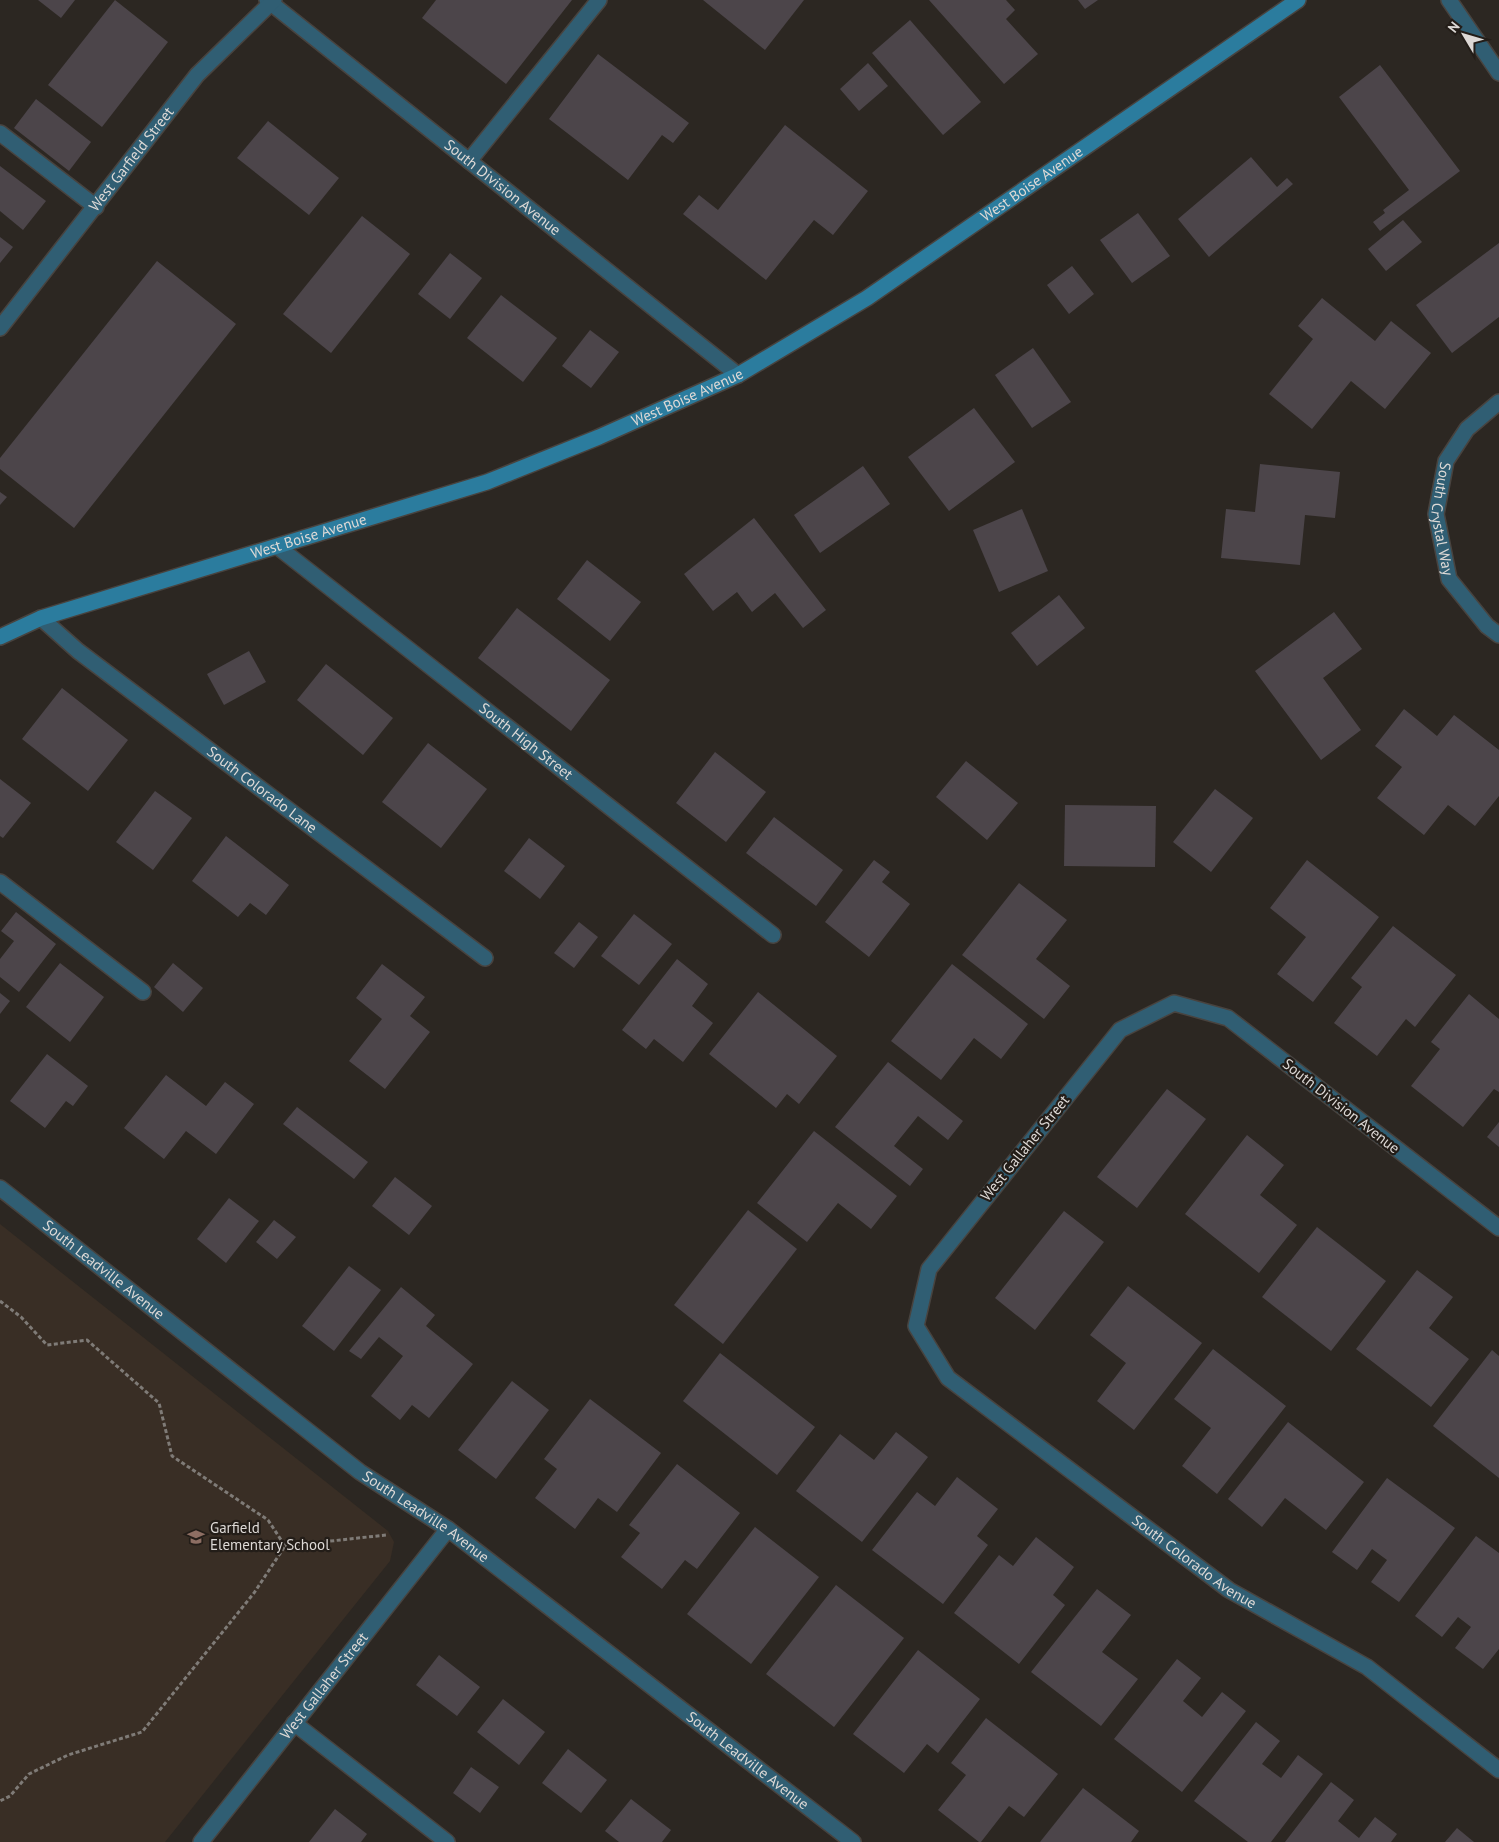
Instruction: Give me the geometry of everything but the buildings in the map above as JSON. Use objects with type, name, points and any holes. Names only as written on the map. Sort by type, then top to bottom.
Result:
[{"type":"street","points":[[469,161],[599,0]]},
{"type":"street","name":"West Boise Avenue","points":[[0,636],[41,618],[487,482],[599,437],[738,374],[867,298],[1298,0]]},
{"type":"street","points":[[1449,0],[1499,73]]},
{"type":"street","name":"South Division Avenue","points":[[271,1],[738,374]]},
{"type":"street","name":"West Garfield Street","points":[[0,328],[197,75],[271,1]]},
{"type":"street","points":[[0,133],[96,207]]},
{"type":"street","name":"South Crystal Way","points":[[1499,402],[1467,429],[1446,461],[1436,514],[1449,579],[1487,626],[1499,635]]},
{"type":"street","name":"South High Street","points":[[278,547],[772,935]]},
{"type":"street","name":"South Colorado Lane","points":[[41,618],[78,651],[484,958]]},
{"type":"street","points":[[0,882],[143,992]]},
{"type":"street","name":"South Division Avenue","points":[[1174,1003],[1228,1018],[1499,1228]]},
{"type":"street","name":"West Gallaher Street","points":[[916,1326],[929,1269],[935,1261],[1120,1030],[1174,1003]]},
{"type":"street","name":"South Leadville Avenue","points":[[0,1188],[360,1472],[448,1529],[853,1842]]},
{"type":"street","name":"South Colorado Avenue","points":[[916,1326],[948,1378],[1229,1590],[1367,1667],[1499,1770]]},
{"type":"street","name":"West Gallaher Street","points":[[201,1842],[448,1529]]},
{"type":"street","points":[[294,1723],[446,1842]]},
{"type":"path","points":[[0,1301],[21,1317],[47,1345],[87,1340],[111,1360],[159,1403],[172,1456],[268,1520],[285,1546]]},
{"type":"path","points":[[0,1802],[10,1796],[29,1774],[68,1755],[142,1732],[254,1593],[285,1546],[386,1534]]},
{"type":"shaded area","name":"Garfield Elementary School","points":[[0,1224],[388,1531],[394,1542],[390,1561],[165,1842],[0,1842]]},
{"type":"place","name":"Garfield Elementary School","points":[[196,1537]]}]
